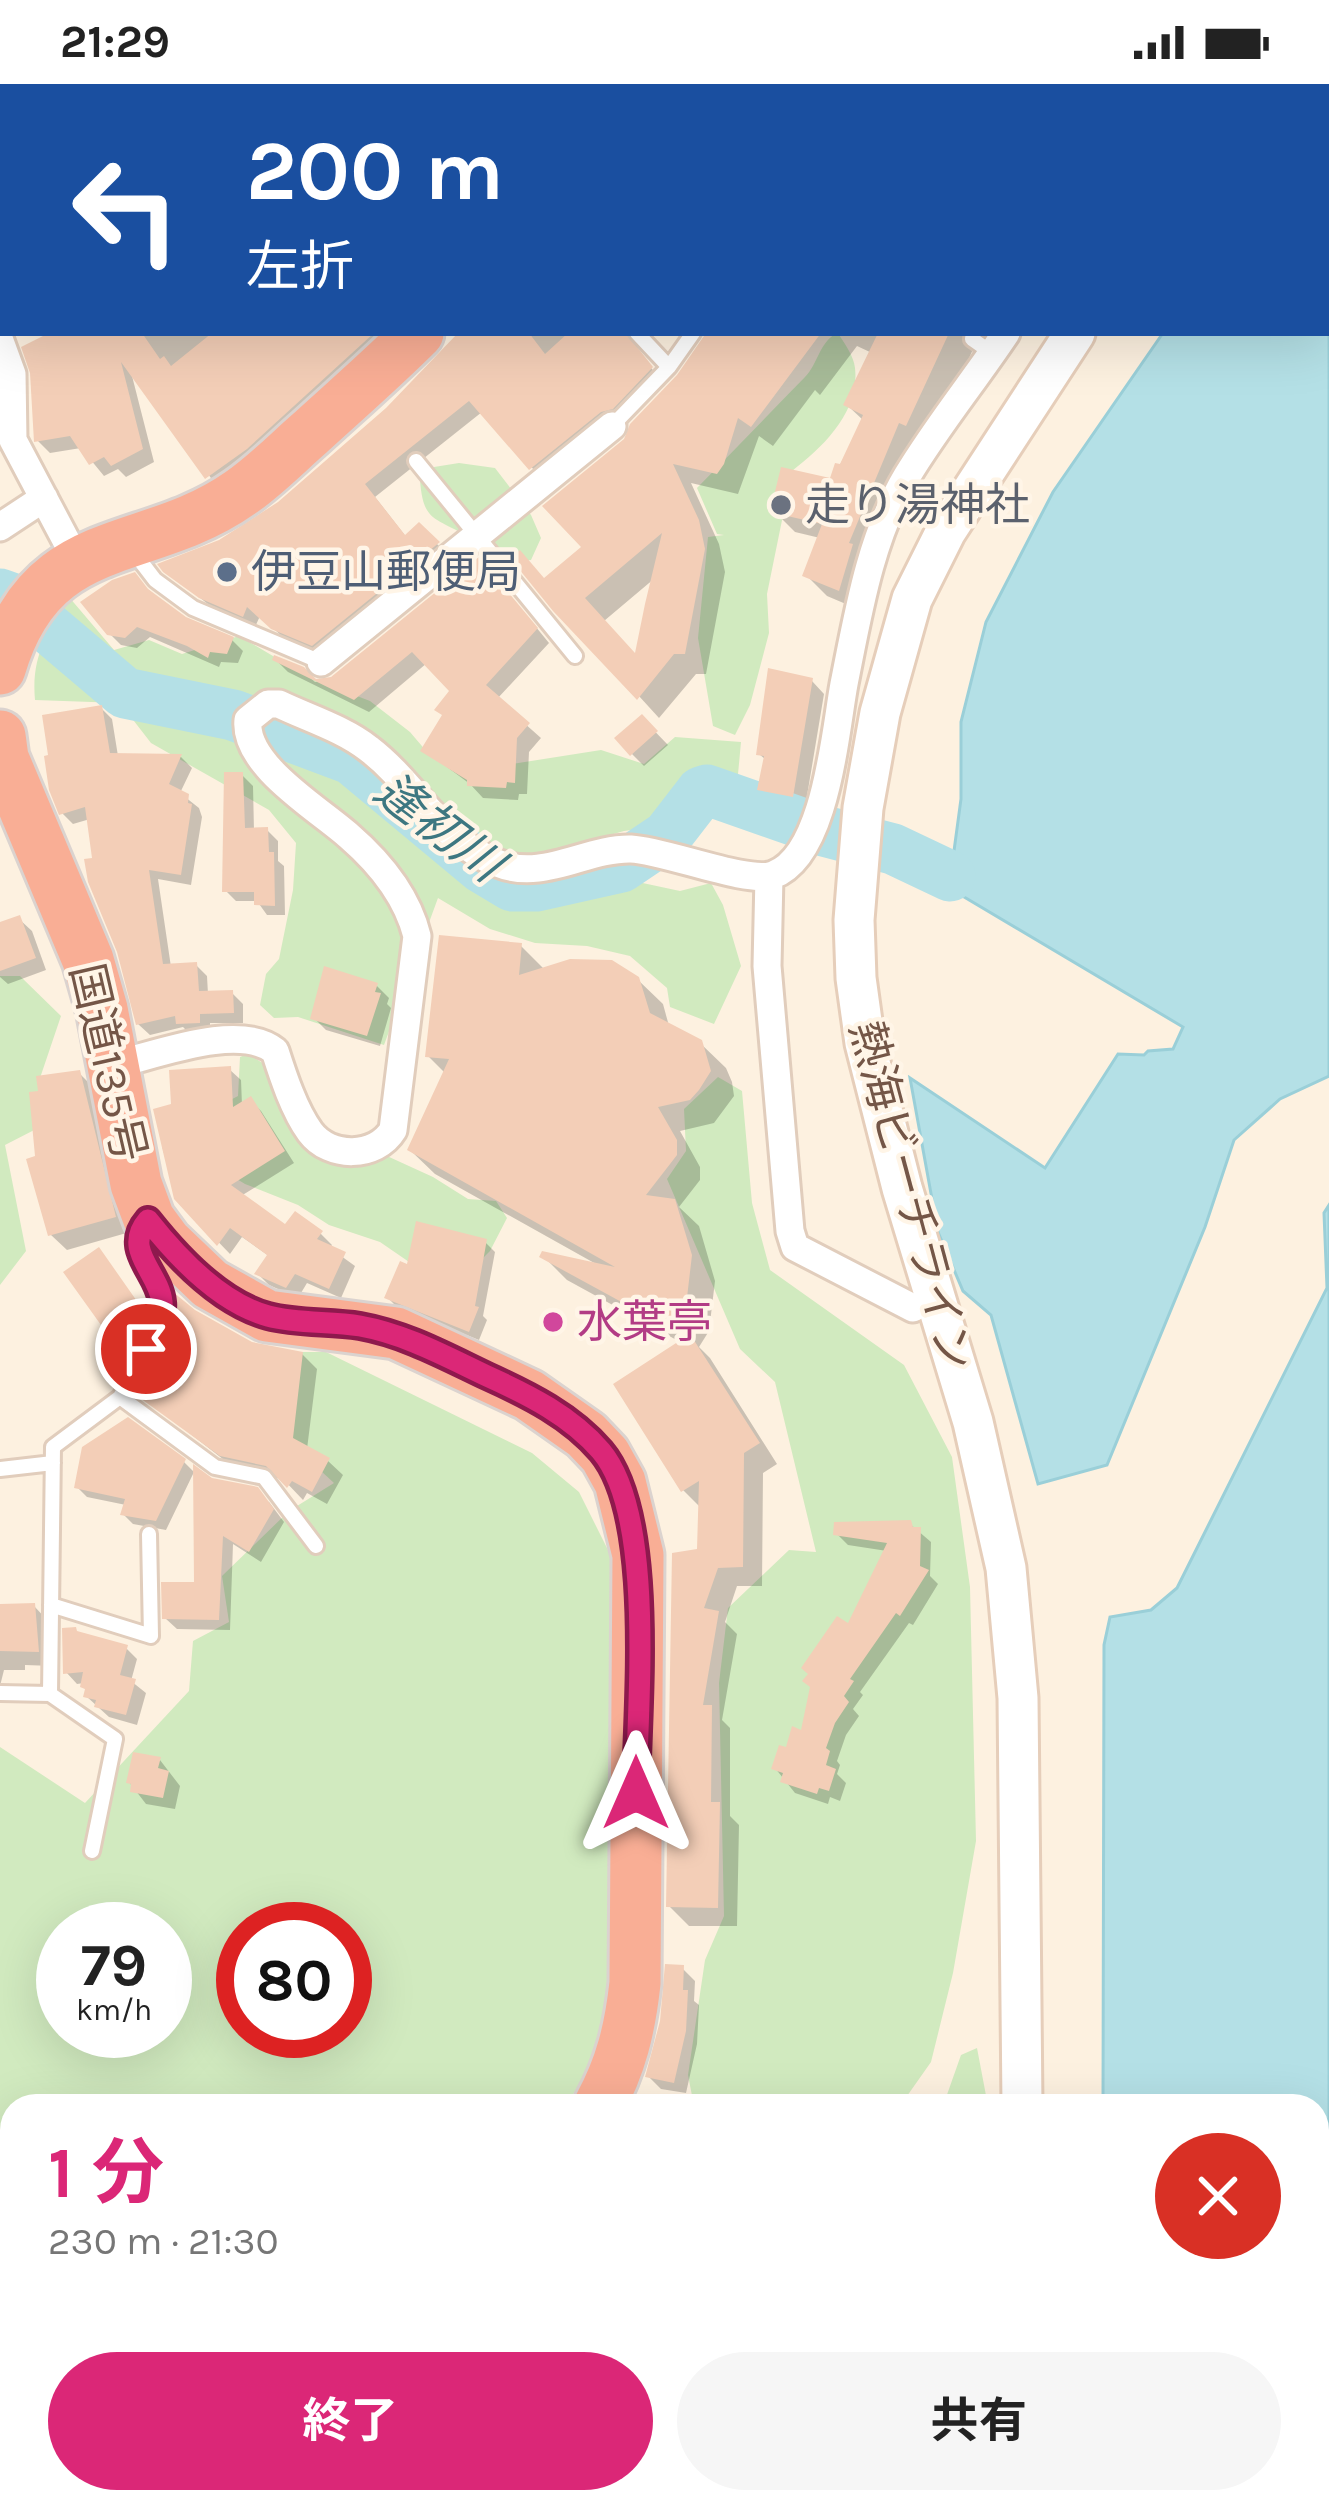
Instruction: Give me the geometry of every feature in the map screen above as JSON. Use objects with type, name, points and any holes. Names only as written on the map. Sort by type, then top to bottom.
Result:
[{"type":"highway","points":[[5,652],[35,599],[70,568],[242,492],[415,336]]},
{"type":"highway","name":"国道135号","points":[[0,736],[3,758],[88,960],[136,1184],[148,1220],[166,1242],[210,1284],[267,1316],[396,1334],[529,1395],[586,1435],[620,1482],[638,1555],[635,1983],[631,2025],[606,2094]]},
{"type":"street","name":"熱海ビーチライン","points":[[1022,2094],[1018,1698],[1006,1568],[973,1422],[902,1188],[865,1043],[856,978],[857,878],[863,808],[880,713],[912,598],[946,531],[1074,336]]},
{"type":"street","points":[[0,340],[12,374],[13,440],[44,498],[70,568]]},
{"type":"street","points":[[113,1065],[241,1038],[267,1044],[275,1051],[311,1133],[323,1142],[358,1152],[376,1148],[393,1130],[417,935],[413,919],[375,862],[256,752],[247,732],[248,720],[268,704],[279,704],[370,749],[456,839],[502,866],[544,868],[626,849],[658,852],[750,877],[769,876],[796,858],[819,814],[858,614],[884,523],[907,476],[990,340]]},
{"type":"street","points":[[321,662],[612,426]]},
{"type":"street","points":[[0,526],[44,498]]},
{"type":"street","points":[[769,876],[767,966],[795,1247],[913,1308]]},
{"type":"lane","points":[[640,336],[669,368]]},
{"type":"lane","points":[[612,426],[669,368],[691,336]]},
{"type":"lane","points":[[416,460],[574,656]]},
{"type":"lane","points":[[125,541],[154,580],[194,608],[321,662]]},
{"type":"lane","points":[[50,1694],[53,1447],[120,1396],[161,1314],[162,1299],[139,1246],[141,1228],[148,1220]]},
{"type":"lane","points":[[120,1396],[215,1467],[264,1478],[316,1546]]},
{"type":"lane","points":[[0,1469],[53,1462]]},
{"type":"lane","points":[[51,1605],[151,1636],[149,1534]]},
{"type":"lane","points":[[0,1693],[50,1694],[115,1739],[92,1851]]},
{"type":"green space","points":[[840,336],[854,363],[852,399],[827,439],[792,471],[767,594],[769,633],[750,705],[735,735],[713,726],[698,638],[708,537],[724,535],[717,534],[697,488],[805,377],[827,341]]},
{"type":"green space","points":[[459,463],[495,468],[531,515],[541,538],[531,560],[505,564],[427,511],[420,480],[434,467]]},
{"type":"green space","points":[[69,597],[114,650],[149,640],[182,654],[239,636],[310,678],[370,701],[427,752],[512,764],[601,750],[644,764],[675,737],[741,742],[737,785],[701,820],[624,831],[475,874],[582,870],[680,891],[711,883],[723,905],[741,966],[714,1024],[670,1007],[667,988],[630,956],[587,946],[535,943],[490,929],[438,898],[384,1045],[298,1017],[274,1018],[260,1005],[266,974],[279,959],[293,890],[296,843],[269,810],[151,743],[120,703],[35,700],[38,658]]},
{"type":"green space","points":[[0,976],[20,976],[61,1016],[40,1078],[42,1126],[5,1145],[26,1251],[0,1285]]},
{"type":"green space","points":[[248,1054],[271,1068],[302,1137],[357,1159],[387,1156],[468,1199],[496,1201],[507,1218],[490,1251],[468,1273],[412,1264],[380,1242],[329,1225],[209,1162],[209,1111],[238,1096],[240,1057]]},
{"type":"green space","points":[[718,1077],[742,1091],[752,1203],[770,1270],[904,1365],[952,1457],[970,1587],[976,1841],[953,1973],[931,2062],[908,2094],[692,2094],[688,2075],[705,1960],[724,1916],[719,1683],[728,1608],[789,1550],[816,1552],[775,1382],[740,1349],[667,1179],[686,1151],[684,1109]]},
{"type":"green space","points":[[297,1352],[326,1352],[532,1453],[579,1492],[617,1568],[614,2028],[573,2094],[0,2094],[0,1747],[85,1803],[189,1691],[193,1641],[229,1622],[222,1576],[289,1511],[334,1483],[268,1422]]},
{"type":"green space","points":[[977,2048],[986,2094],[947,2094],[961,2055]]},
{"type":"water","points":[[1161,336],[1329,336],[1329,1076],[1280,1099],[1234,1140],[1205,1227],[1107,1465],[1038,1484],[991,1315],[963,1291],[938,1232],[910,1078],[1045,1168],[1118,1054],[1173,1049],[1183,1027],[949,888],[961,799],[961,722],[986,622],[1053,492]]},
{"type":"water","points":[[1329,1205],[1329,2094],[1103,2094],[1104,1645],[1110,1617],[1151,1610],[1177,1588],[1327,1288],[1324,1213]]},
{"type":"building","points":[[43,336],[144,336],[171,366],[208,336],[371,336],[247,449],[205,479],[121,362],[143,449],[111,466],[104,457],[89,465],[70,436],[34,442],[30,373],[21,347]]},
{"type":"building","points":[[455,336],[531,336],[545,354],[565,336],[628,336],[653,367],[613,409],[601,412],[529,470],[469,401],[365,484],[405,535],[419,522],[440,542],[312,646],[271,629],[247,607],[243,617],[199,598],[157,564],[219,540],[278,502],[386,408]]},
{"type":"building","points":[[704,336],[819,336],[751,427],[738,418],[717,474],[673,464],[699,520],[705,549],[685,654],[674,654],[637,700],[510,558],[520,550],[544,578],[581,547],[542,506],[624,439],[630,424],[677,375]],"holes":[[[662,533],[645,604],[635,653],[585,598]]]},
{"type":"building","points":[[877,336],[948,336],[906,426],[899,423],[849,543],[853,544],[839,591],[802,576],[822,524],[770,512],[781,467],[830,478],[835,463],[840,464],[863,415],[843,405]]},
{"type":"building","points":[[479,557],[538,628],[486,685],[530,723],[517,738],[515,783],[507,782],[506,788],[467,786],[467,780],[420,751],[442,715],[434,710],[449,691],[412,652],[354,700],[272,660],[274,655],[304,667],[316,679],[331,677]]},
{"type":"building","points":[[135,572],[148,589],[186,617],[234,637],[227,654],[210,652],[208,658],[137,627],[125,638],[107,635],[80,602],[112,580]]},
{"type":"building","points":[[768,668],[813,678],[793,797],[757,790],[764,756],[756,755]]},
{"type":"building","points":[[102,705],[110,753],[182,754],[169,784],[189,794],[192,804],[181,875],[149,870],[163,964],[197,962],[199,991],[233,990],[234,1013],[200,1014],[200,1023],[176,1024],[175,1016],[136,1025],[117,952],[88,882],[84,859],[92,858],[85,807],[59,815],[44,756],[48,755],[42,715]]},
{"type":"building","points":[[642,714],[658,731],[630,756],[614,738]]},
{"type":"building","points":[[224,772],[243,772],[245,828],[268,827],[269,852],[274,852],[275,906],[254,905],[254,892],[222,892]]},
{"type":"building","points":[[20,915],[36,958],[0,971],[0,922]]},
{"type":"building","points":[[439,935],[522,943],[519,975],[570,959],[612,960],[639,977],[650,1013],[702,1040],[711,1071],[690,1100],[658,1107],[677,1140],[677,1155],[646,1195],[675,1199],[692,1255],[686,1306],[671,1329],[539,1257],[542,1251],[615,1267],[407,1150],[449,1059],[425,1057]]},
{"type":"building","points":[[324,966],[378,983],[375,992],[381,993],[367,1036],[310,1019]]},
{"type":"building","points":[[231,1066],[233,1107],[251,1096],[285,1151],[231,1185],[285,1224],[295,1211],[323,1231],[317,1239],[346,1252],[329,1289],[295,1274],[286,1288],[254,1274],[267,1255],[230,1228],[217,1246],[174,1199],[153,1109],[171,1104],[169,1070]]},
{"type":"building","points":[[80,1070],[116,1217],[48,1236],[26,1159],[35,1156],[29,1092],[38,1091],[36,1076]]},
{"type":"building","points":[[416,1221],[487,1239],[475,1306],[479,1307],[469,1332],[384,1298],[400,1261],[407,1264]]},
{"type":"building","points":[[99,1247],[141,1307],[106,1332],[63,1272]]},
{"type":"building","points":[[173,1292],[252,1342],[303,1352],[293,1438],[330,1458],[312,1492],[292,1481],[287,1488],[266,1466],[220,1456],[140,1398],[169,1342]]},
{"type":"building","points":[[690,1334],[760,1443],[744,1453],[743,1567],[718,1568],[704,1608],[719,1611],[703,1705],[712,1705],[711,1802],[720,1802],[718,1908],[666,1907],[672,1553],[697,1549],[699,1481],[681,1492],[613,1384]]},
{"type":"building","points":[[128,1417],[186,1459],[156,1521],[120,1515],[125,1499],[74,1488],[82,1447]]},
{"type":"building","points":[[193,1464],[212,1478],[258,1487],[274,1509],[249,1552],[223,1536],[219,1620],[162,1619],[161,1582],[194,1582]]},
{"type":"building","points":[[911,1520],[913,1527],[921,1527],[920,1566],[929,1570],[850,1679],[854,1681],[844,1696],[849,1702],[826,1748],[830,1751],[826,1765],[836,1769],[829,1791],[819,1788],[817,1794],[780,1782],[783,1773],[771,1769],[779,1745],[786,1747],[792,1726],[801,1730],[810,1687],[802,1681],[808,1674],[801,1668],[837,1616],[848,1623],[887,1543],[833,1535],[834,1522]]},
{"type":"building","points":[[35,1603],[39,1652],[0,1651],[0,1604]]},
{"type":"building","points":[[76,1627],[128,1645],[120,1675],[136,1679],[126,1715],[94,1707],[96,1700],[83,1697],[83,1672],[63,1674],[62,1628]]},
{"type":"building","points":[[133,1752],[161,1757],[158,1768],[169,1771],[163,1798],[130,1792],[131,1784],[126,1783]]},
{"type":"building","points":[[665,1964],[684,1965],[683,1990],[688,1990],[686,2031],[674,2083],[645,2077],[660,2021]]},
{"type":"waterway","name":"逢初川","points":[[0,594],[14,599],[125,693],[233,715],[351,759],[482,868],[512,886],[536,886],[621,867],[667,836],[707,790],[824,831],[893,849],[950,876]]},
{"type":"place","name":"走り湯神社","points":[[781,505]]},
{"type":"place","name":"伊豆山郵便局","points":[[227,572]]},
{"type":"place","name":"水葉亭","points":[[553,1322]]},
{"type":"route","points":[[146,1349],[161,1314],[162,1299],[139,1246],[141,1228],[148,1220],[210,1284],[238,1302],[267,1316],[396,1334],[529,1395],[586,1435],[620,1482],[638,1555],[636,1793]]}]
